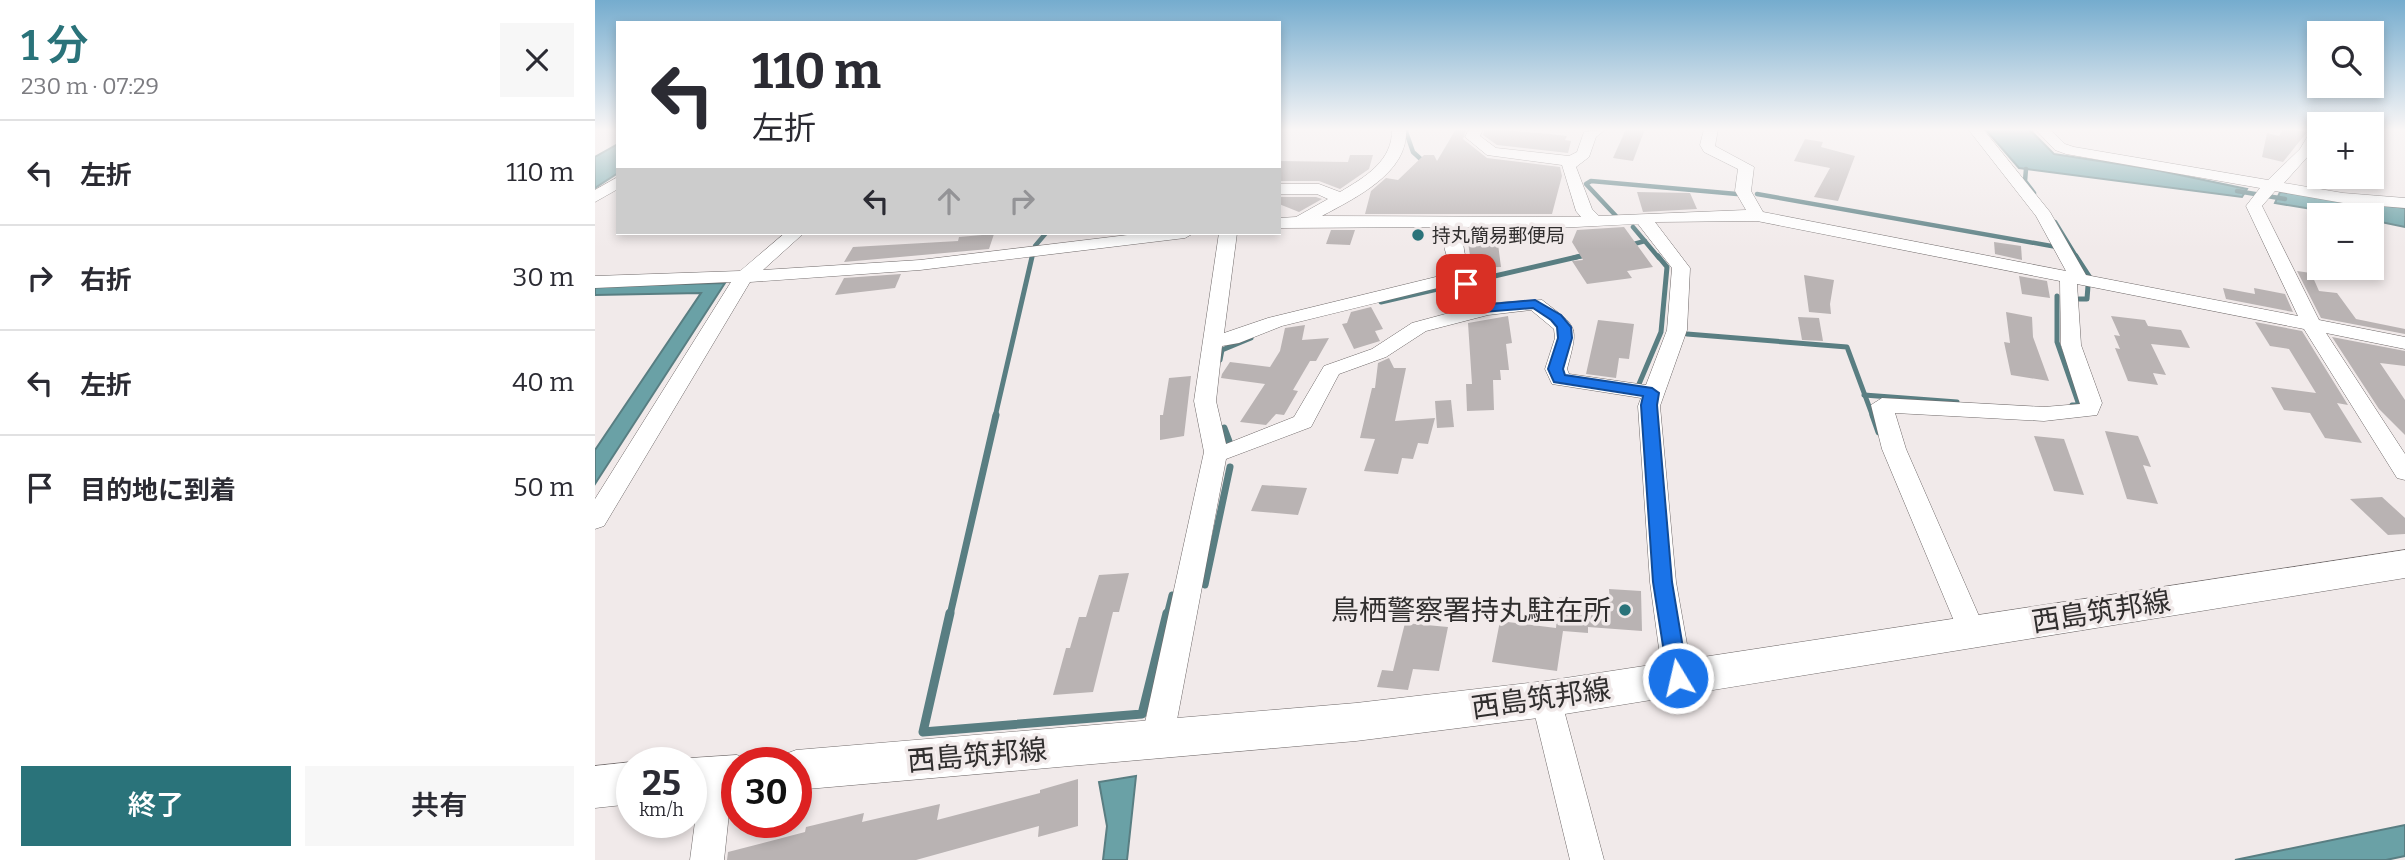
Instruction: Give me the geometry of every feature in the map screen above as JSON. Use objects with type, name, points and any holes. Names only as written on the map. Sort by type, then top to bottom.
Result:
[{"type":"main road","name":"西島筑邦線","points":[[812,769],[1157,741],[1356,722],[1546,699],[2405,564]]},
{"type":"main road","points":[[595,787],[616,785]]},
{"type":"street","points":[[1297,222],[1366,184],[1381,169]]},
{"type":"street","points":[[1570,169],[1584,211],[1596,222]]},
{"type":"street","points":[[1746,169],[1743,191],[1758,216]]},
{"type":"street","points":[[1972,632],[1894,449],[1882,405],[2044,414],[2089,410],[2091,403],[2071,345],[2068,283],[2077,274],[2056,234],[2010,169]]},
{"type":"street","points":[[2157,169],[2265,192],[2405,203]]},
{"type":"street","points":[[2291,169],[2254,206],[2320,342],[2405,472]]},
{"type":"street","points":[[595,197],[616,183]]},
{"type":"street","points":[[1281,189],[1319,189],[1342,199]]},
{"type":"street","points":[[1281,223],[1596,222],[1724,214],[1758,216],[2405,343]]},
{"type":"street","points":[[1643,219],[1681,268],[1677,330],[1649,405],[1663,582],[1678,678]]},
{"type":"street","points":[[1455,223],[1452,245],[1460,277],[1487,309]]},
{"type":"street","points":[[595,520],[744,277],[793,235]]},
{"type":"street","points":[[595,282],[744,277],[920,265],[1168,235]]},
{"type":"street","points":[[1157,741],[1216,452],[1205,401],[1228,235]]},
{"type":"street","points":[[1214,340],[1232,339],[1275,322],[1460,277]]},
{"type":"street","points":[[1216,452],[1231,450],[1303,422],[1331,370],[1379,353],[1419,327],[1487,309],[1535,304],[1556,317],[1564,327],[1565,338],[1556,369],[1560,379],[1652,393]]},
{"type":"street","points":[[1546,699],[1587,860]]},
{"type":"street","points":[[707,860],[715,776]]},
{"type":"water","points":[[595,169],[616,169],[616,174],[595,188]]},
{"type":"water","points":[[2028,169],[2152,169],[2247,189],[2242,197]]},
{"type":"water","points":[[2280,192],[2366,203],[2307,203],[2307,208],[2275,203]]},
{"type":"water","points":[[2384,205],[2405,208],[2405,227],[2384,223]]},
{"type":"water","points":[[725,283],[595,484],[595,450],[701,293],[595,295],[595,286]]},
{"type":"water","points":[[1136,776],[1127,860],[1103,860],[1107,826],[1099,782]]},
{"type":"water","points":[[2405,825],[2405,856],[2386,860],[2235,860]]},
{"type":"building","points":[[1281,169],[1369,169],[1340,189],[1319,181],[1281,181]]},
{"type":"building","points":[[1409,169],[1560,169],[1562,176],[1552,214],[1365,214],[1371,191],[1386,178],[1398,180]]},
{"type":"building","points":[[1829,169],[1850,169],[1838,201],[1814,197]]},
{"type":"building","points":[[1637,192],[1690,193],[1697,209],[1643,212]]},
{"type":"building","points":[[1281,197],[1322,199],[1299,212],[1281,205]]},
{"type":"building","points":[[1624,227],[1653,267],[1627,271],[1632,278],[1587,284],[1572,261],[1583,260],[1572,242],[1577,230]]},
{"type":"building","points":[[1331,230],[1355,230],[1350,245],[1326,244]]},
{"type":"building","points":[[1466,230],[1503,230],[1503,244],[1498,244],[1501,267],[1472,268]]},
{"type":"building","points":[[994,235],[989,249],[844,262],[853,247],[958,241],[959,237]]},
{"type":"building","points":[[1994,242],[2021,246],[2022,260],[1995,254]]},
{"type":"building","points":[[2297,271],[2307,272],[2307,280],[2314,280],[2319,291],[2337,293],[2356,319],[2405,329],[2405,334],[2321,318]]},
{"type":"building","points":[[901,274],[895,288],[835,295],[844,278]]},
{"type":"building","points":[[1804,275],[1834,280],[1831,314],[1809,312]]},
{"type":"building","points":[[2019,276],[2047,281],[2050,298],[2022,294]]},
{"type":"building","points":[[2223,288],[2255,294],[2254,288],[2285,294],[2293,312],[2226,299]]},
{"type":"building","points":[[1371,307],[1383,329],[1375,331],[1380,341],[1354,349],[1342,324],[1347,323],[1351,312]]},
{"type":"building","points":[[2006,312],[2032,317],[2033,337],[2049,381],[2011,375],[2004,342],[2010,343]]},
{"type":"building","points":[[1508,316],[1512,343],[1506,344],[1509,370],[1500,370],[1501,380],[1493,380],[1494,410],[1467,411],[1466,384],[1472,384],[1468,323]]},
{"type":"building","points":[[2111,316],[2145,320],[2148,326],[2181,330],[2190,348],[2151,344],[2166,375],[2153,373],[2158,385],[2128,381],[2115,348],[2120,349],[2114,335],[2120,336]]},
{"type":"building","points":[[1798,317],[1819,318],[1823,341],[1802,340]]},
{"type":"building","points":[[1598,320],[1634,324],[1629,359],[1619,358],[1616,378],[1586,374]]},
{"type":"building","points":[[2255,322],[2302,331],[2348,405],[2337,403],[2362,443],[2325,438],[2310,413],[2284,410],[2271,387],[2316,393],[2289,349],[2270,346]]},
{"type":"building","points":[[1305,325],[1302,340],[1329,338],[1316,361],[1310,361],[1293,390],[1298,391],[1284,415],[1276,414],[1266,425],[1240,422],[1265,384],[1221,378],[1230,362],[1270,367],[1280,351],[1285,328]]},
{"type":"building","points":[[2332,337],[2405,351],[2405,366],[2380,363],[2405,400],[2405,435],[2379,409]]},
{"type":"building","points":[[1389,358],[1394,368],[1406,368],[1395,421],[1435,418],[1428,444],[1418,443],[1413,459],[1402,458],[1398,474],[1364,471],[1375,439],[1360,438],[1372,388],[1375,388],[1378,363]]},
{"type":"building","points":[[1191,376],[1184,436],[1160,440],[1160,415],[1163,415],[1169,378]]},
{"type":"building","points":[[1451,400],[1454,427],[1437,428],[1435,401]]},
{"type":"building","points":[[2105,431],[2138,436],[2151,467],[2143,465],[2158,504],[2127,499]]},
{"type":"building","points":[[2034,436],[2064,439],[2084,495],[2054,491]]},
{"type":"building","points":[[1262,485],[1307,488],[1298,515],[1251,511]]},
{"type":"building","points":[[2382,497],[2405,518],[2405,534],[2388,535],[2350,499]]},
{"type":"building","points":[[1129,573],[1119,612],[1113,612],[1093,692],[1053,695],[1066,648],[1070,648],[1079,617],[1086,617],[1099,575]]},
{"type":"building","points":[[1609,589],[1641,591],[1642,631],[1588,627],[1588,633],[1563,631],[1557,671],[1492,662],[1500,621],[1556,628],[1559,597],[1610,602]]},
{"type":"building","points":[[1405,623],[1448,627],[1439,671],[1413,669],[1408,690],[1377,687],[1382,670],[1393,671]]},
{"type":"building","points":[[1078,779],[1078,826],[1038,837],[1039,826],[916,860],[727,860],[728,852],[782,838],[812,838],[812,826],[864,813],[862,822],[940,804],[937,820],[1040,793],[1040,790]]},
{"type":"waterway","points":[[2026,169],[2025,181],[2034,193]]},
{"type":"waterway","points":[[1616,216],[1586,184],[1591,181],[1737,194]]},
{"type":"waterway","points":[[2237,191],[2285,199]]},
{"type":"waterway","points":[[1757,194],[2057,247]]},
{"type":"waterway","points":[[2055,222],[2077,258]]},
{"type":"waterway","points":[[1633,227],[1645,241]]},
{"type":"waterway","points":[[1035,246],[1044,235]]},
{"type":"waterway","points":[[1630,245],[1645,241]]},
{"type":"waterway","points":[[1645,241],[1659,258]]},
{"type":"waterway","points":[[1581,256],[1589,254]]},
{"type":"waterway","points":[[1473,281],[1581,256]]},
{"type":"waterway","points":[[1573,258],[1581,256]]},
{"type":"waterway","points":[[1639,384],[1661,332],[1667,267],[1658,256]]},
{"type":"waterway","points":[[2076,256],[2089,276]]},
{"type":"waterway","points":[[995,417],[1032,257]]},
{"type":"waterway","points":[[1381,302],[1455,285]]},
{"type":"waterway","points":[[2079,299],[2087,299],[2088,286]]},
{"type":"waterway","points":[[2057,296],[2057,342],[2079,405],[2072,405]]},
{"type":"waterway","points":[[1687,334],[1847,347],[1865,395]]},
{"type":"waterway","points":[[1220,360],[1222,350],[1251,338]]},
{"type":"waterway","points":[[1865,395],[1957,402]]},
{"type":"waterway","points":[[1865,395],[1873,417]]},
{"type":"waterway","points":[[950,615],[996,415]]},
{"type":"waterway","points":[[1873,415],[1879,432]]},
{"type":"waterway","points":[[1224,428],[1230,444]]},
{"type":"waterway","points":[[1205,585],[1230,467]]},
{"type":"waterway","points":[[1167,615],[1172,595]]},
{"type":"waterway","points":[[950,613],[923,732],[1142,714],[1167,613]]},
{"type":"place","name":"持丸簡易郵便局","points":[[1418,235]]},
{"type":"place","name":"鳥栖警察署持丸駐在所","points":[[1625,610]]},
{"type":"route","points":[[1466,284],[1487,309],[1535,304],[1556,317],[1564,327],[1565,338],[1556,369],[1560,379],[1652,393],[1649,405],[1663,582],[1678,678]]}]
